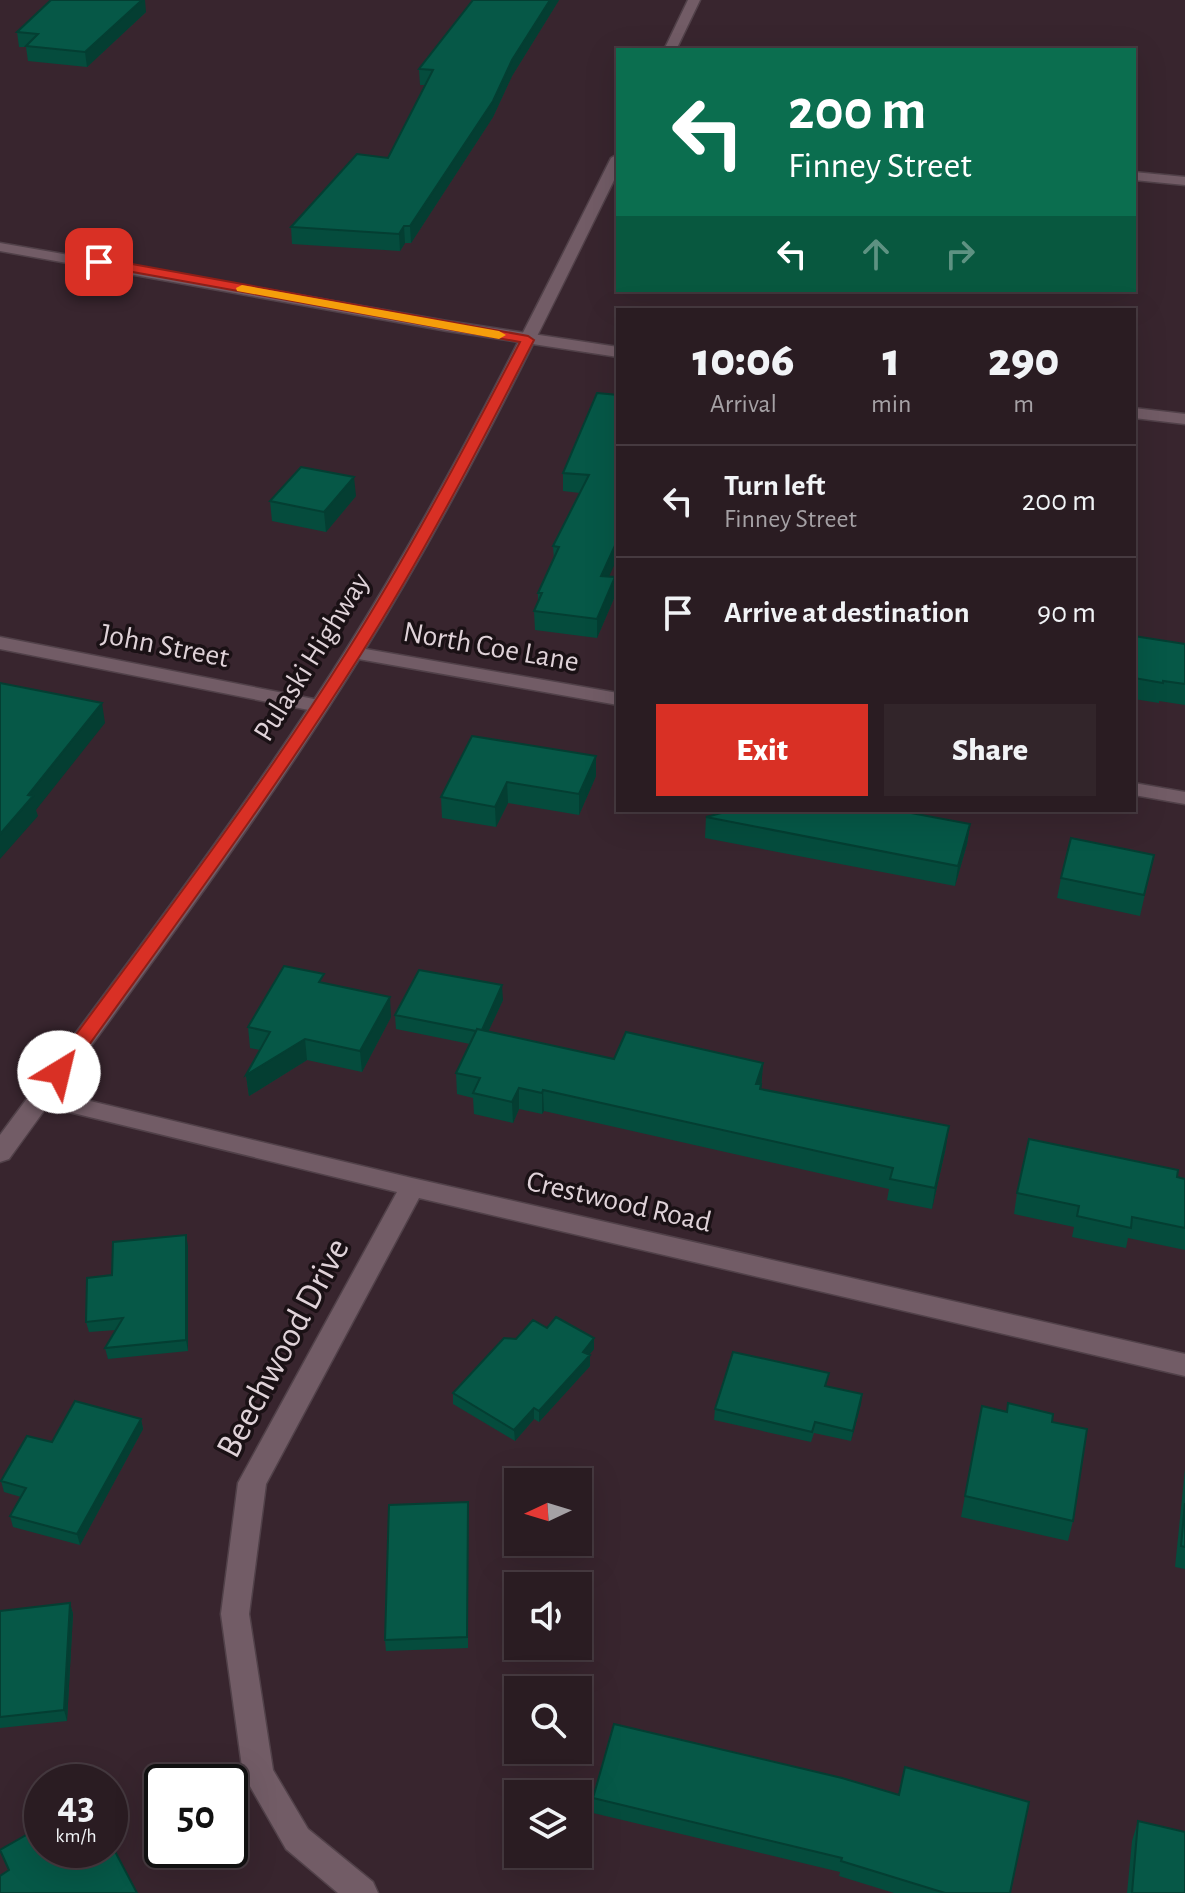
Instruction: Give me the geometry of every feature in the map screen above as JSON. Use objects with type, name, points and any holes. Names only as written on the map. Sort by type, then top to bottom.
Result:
[{"type":"street","points":[[671,48],[694,0]]},
{"type":"street","name":"Pulaski Highway","points":[[0,1153],[244,816],[354,653],[461,467],[616,162]]},
{"type":"street","points":[[1136,176],[1185,181]]},
{"type":"street","points":[[0,247],[528,340],[616,352]]},
{"type":"street","points":[[1136,413],[1185,419]]},
{"type":"street","name":"John Street","points":[[0,643],[319,706]]},
{"type":"street","name":"North Coe Lane","points":[[354,653],[616,699]]},
{"type":"street","points":[[1136,789],[1185,798]]},
{"type":"street","name":"Crestwood Road","points":[[40,1097],[412,1187],[1185,1365]]},
{"type":"street","name":"Beechwood Drive","points":[[362,1893],[297,1839],[258,1774],[235,1614],[252,1483],[412,1187]]},
{"type":"building","points":[[51,0],[142,0],[85,52],[26,46],[38,34],[17,32]]},
{"type":"building","points":[[473,0],[550,0],[512,60],[493,101],[410,226],[404,226],[399,234],[291,227],[357,154],[388,158],[433,70],[419,69]]},
{"type":"building","points":[[597,393],[616,395],[616,543],[601,576],[615,577],[597,619],[534,611],[542,593],[538,593],[559,547],[553,546],[589,475],[563,473]]},
{"type":"building","points":[[301,467],[354,477],[324,512],[270,501]]},
{"type":"building","points":[[1136,636],[1185,644],[1185,684],[1136,678]]},
{"type":"building","points":[[0,683],[102,703],[28,795],[33,796],[0,834]]},
{"type":"building","points":[[472,736],[596,756],[579,794],[507,782],[495,807],[441,797]]},
{"type":"building","points":[[725,812],[906,812],[970,824],[958,866],[706,817]]},
{"type":"building","points":[[1071,838],[1154,855],[1144,895],[1061,878]]},
{"type":"building","points":[[284,966],[324,974],[319,982],[390,997],[360,1051],[305,1039],[246,1075],[270,1032],[248,1027]]},
{"type":"building","points":[[419,970],[502,985],[482,1030],[395,1015]]},
{"type":"building","points":[[477,1029],[614,1059],[626,1032],[763,1063],[756,1084],[761,1084],[760,1089],[949,1126],[935,1188],[890,1179],[893,1168],[543,1090],[542,1093],[519,1088],[512,1102],[473,1093],[480,1078],[456,1073]]},
{"type":"building","points":[[1029,1139],[1178,1170],[1177,1177],[1185,1179],[1185,1228],[1132,1217],[1131,1228],[1077,1216],[1079,1206],[1017,1193]]},
{"type":"building","points":[[186,1235],[186,1340],[105,1348],[123,1318],[86,1322],[87,1278],[112,1275],[113,1242]]},
{"type":"building","points":[[556,1317],[594,1338],[583,1352],[590,1355],[539,1411],[534,1408],[514,1430],[453,1393],[504,1338],[516,1339],[533,1320],[547,1328]]},
{"type":"building","points":[[733,1352],[829,1373],[825,1386],[862,1394],[853,1431],[815,1422],[812,1432],[715,1409]]},
{"type":"building","points":[[75,1401],[141,1419],[77,1534],[10,1516],[26,1488],[1,1481],[27,1436],[52,1442]]},
{"type":"building","points":[[1008,1403],[1053,1414],[1052,1422],[1087,1429],[1073,1521],[965,1496],[982,1406],[1007,1412]]},
{"type":"building","points":[[468,1502],[467,1637],[385,1640],[389,1505]]},
{"type":"building","points":[[1185,1503],[1185,1547],[1181,1546]]},
{"type":"building","points":[[70,1603],[64,1710],[0,1717],[0,1611]]},
{"type":"building","points":[[614,1724],[842,1778],[899,1795],[905,1767],[1029,1802],[1010,1893],[945,1893],[841,1861],[842,1858],[593,1798]]},
{"type":"building","points":[[1138,1821],[1185,1832],[1185,1893],[1132,1893]]},
{"type":"building","points":[[24,1836],[24,1868],[124,1868],[137,1893],[0,1893],[0,1876],[9,1870],[0,1850]]},
{"type":"slow traffic","points":[[242,288],[499,335]]},
{"type":"route","points":[[59,1072],[244,816],[354,653],[461,467],[528,340],[99,262]]}]
